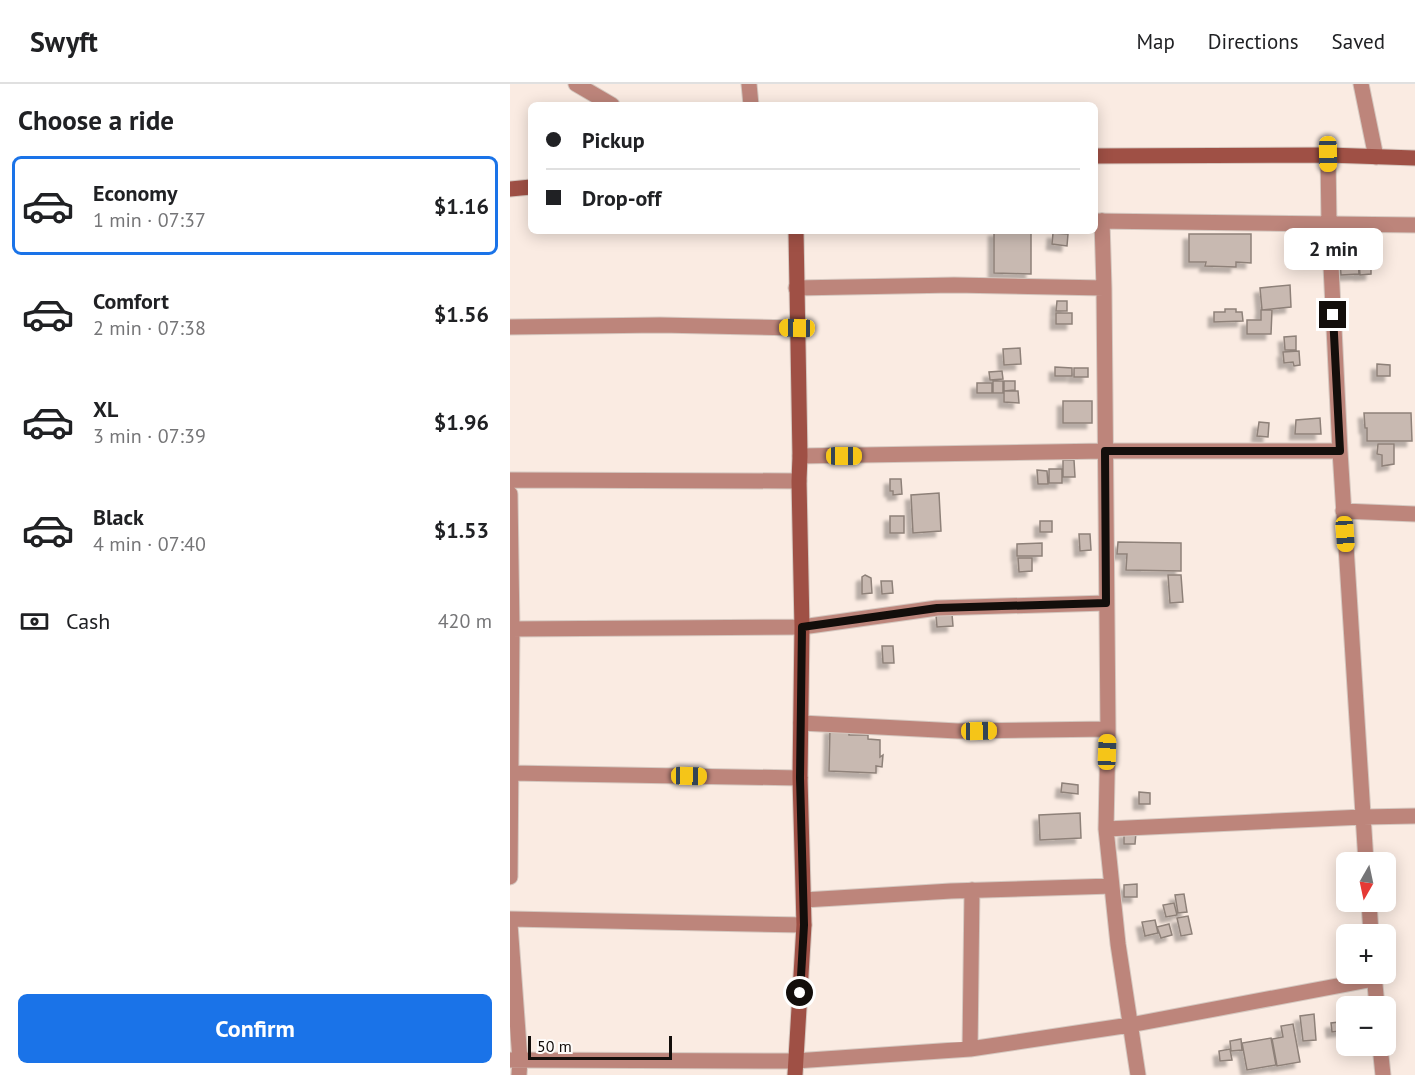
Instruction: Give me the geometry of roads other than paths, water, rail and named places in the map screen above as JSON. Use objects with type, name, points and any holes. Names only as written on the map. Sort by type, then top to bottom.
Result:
[{"type":"street","points":[[576,84],[607,102]]},
{"type":"street","points":[[749,84],[751,102]]},
{"type":"street","points":[[1361,84],[1376,157]]},
{"type":"street","points":[[1328,154],[1329,225],[1343,511],[1365,852]]},
{"type":"street","points":[[1098,156],[1328,154],[1415,158]]},
{"type":"street","points":[[510,189],[528,187]]},
{"type":"street","points":[[1138,1075],[1118,944],[1106,829],[1108,729],[1104,288],[1098,221],[1415,225]]},
{"type":"street","points":[[795,1068],[804,925],[800,778],[802,627],[796,234]]},
{"type":"street","points":[[796,288],[954,285],[1104,288]]},
{"type":"street","points":[[510,327],[660,325],[797,328]]},
{"type":"street","points":[[800,456],[1105,451],[1340,451]]},
{"type":"street","points":[[510,480],[799,481]]},
{"type":"street","points":[[510,494],[510,877]]},
{"type":"street","points":[[1343,511],[1415,514]]},
{"type":"street","points":[[511,629],[802,627],[937,608],[1106,603]]},
{"type":"street","points":[[801,723],[958,731],[1108,729]]},
{"type":"street","points":[[510,773],[800,778]]},
{"type":"street","points":[[1106,829],[1415,816]]},
{"type":"street","points":[[804,900],[972,890],[1112,886]]},
{"type":"street","points":[[970,1049],[972,890]]},
{"type":"street","points":[[510,919],[804,925]]},
{"type":"street","points":[[510,924],[516,1065],[795,1068],[970,1049],[1130,1025],[1336,984]]},
{"type":"street","points":[[1381,1056],[1383,1075]]}]
